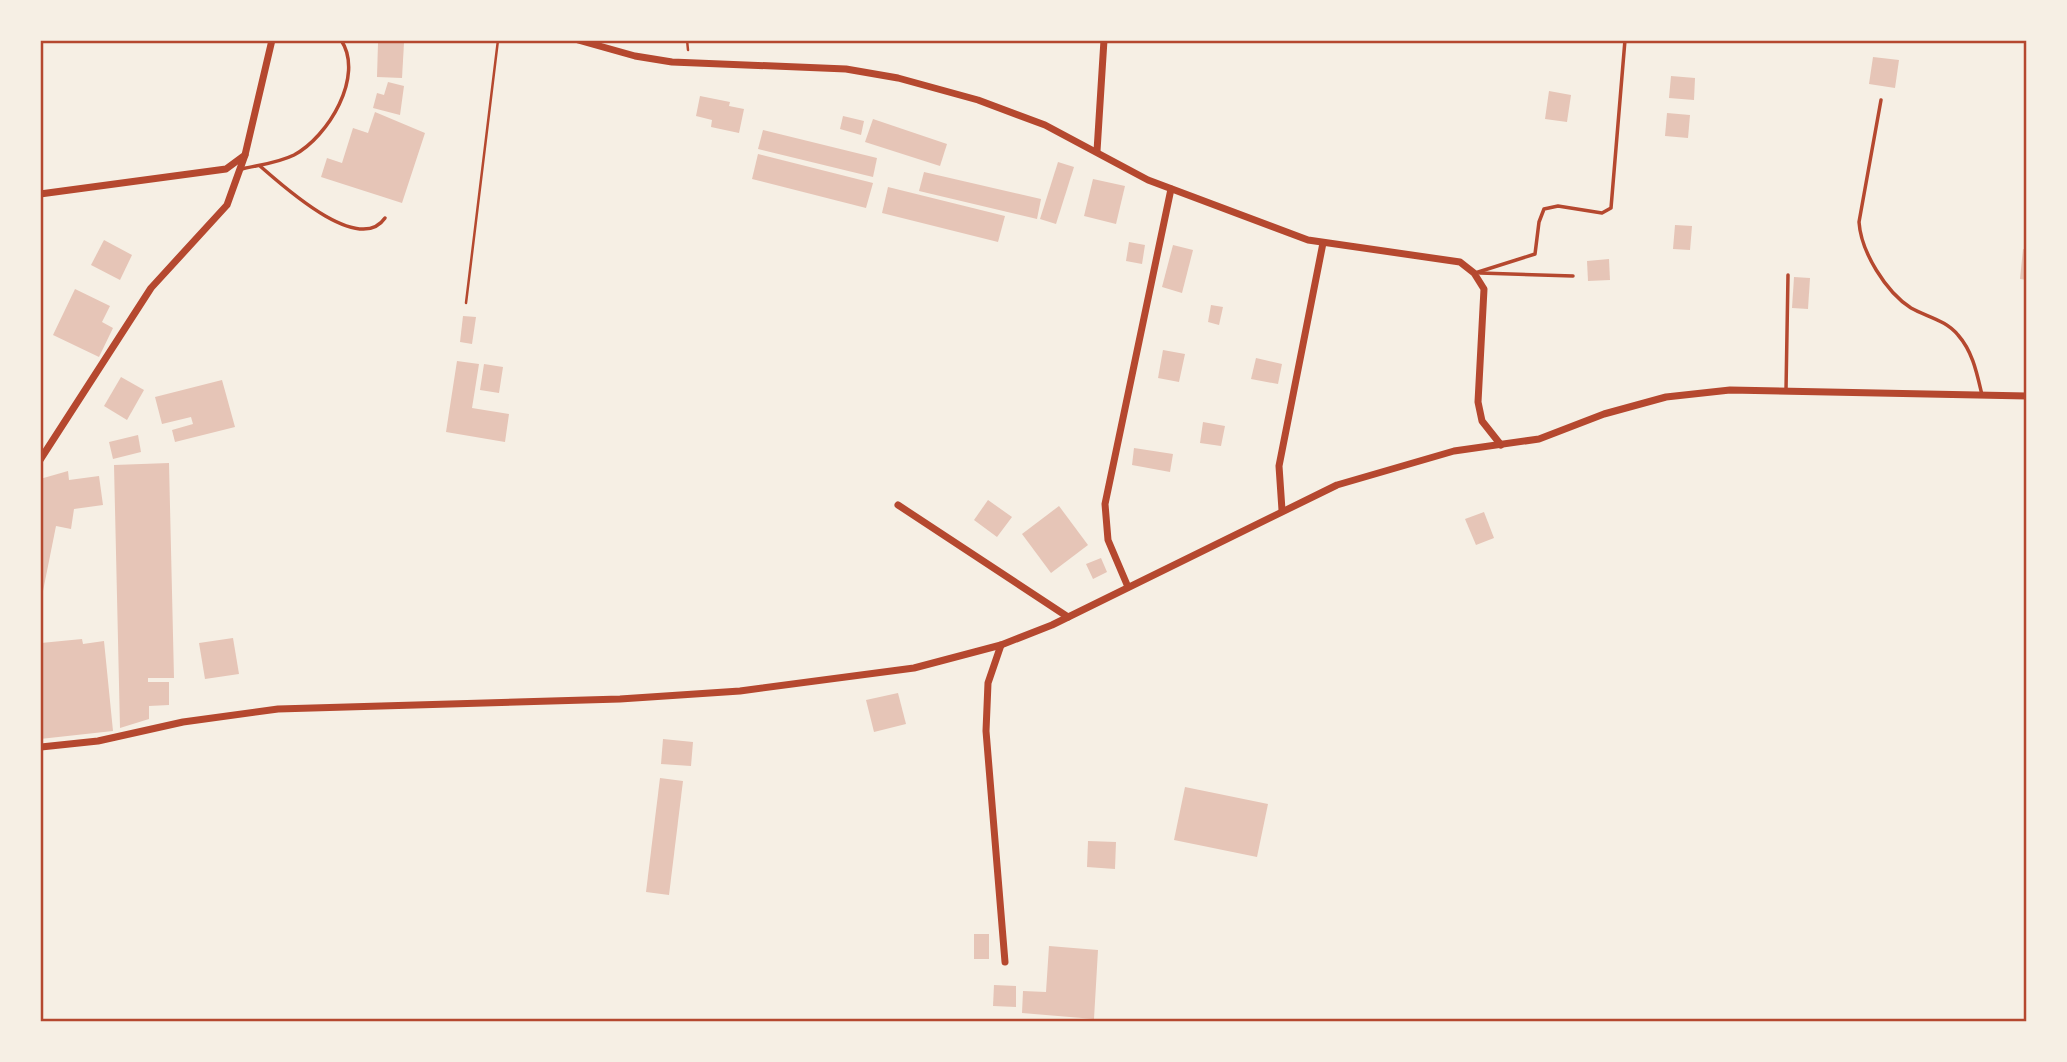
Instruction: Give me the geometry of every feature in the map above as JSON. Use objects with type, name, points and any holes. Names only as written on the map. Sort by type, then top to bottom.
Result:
[{"type":"street","points":[[40,460],[151,288],[227,205],[245,155],[272,40]]},
{"type":"street","points":[[1097,151],[1104,40]]},
{"type":"street","points":[[581,41],[635,56],[672,62],[846,69],[898,78],[1013,112],[1097,151],[1129,171],[1293,235],[1323,243],[1460,262],[1474,273],[1484,289],[1479,413],[1501,445]]},
{"type":"street","points":[[40,194],[226,169],[245,155]]},
{"type":"street","points":[[1128,587],[1108,540],[1105,504],[1171,189]]},
{"type":"street","points":[[1282,510],[1279,466],[1323,243]]},
{"type":"street","points":[[41,747],[98,741],[183,722],[278,709],[620,699],[740,691],[915,668],[1001,645],[1068,617],[1282,510],[1368,475],[1454,452],[1539,439],[1604,414],[1666,397],[1711,390],[2027,396]]},
{"type":"street","points":[[898,505],[1068,617]]},
{"type":"street","points":[[1001,645],[988,683],[986,731],[1004,962]]},
{"type":"lane","points":[[240,169],[296,154],[312,141],[328,120],[349,80],[350,61],[341,40]]},
{"type":"lane","points":[[1474,273],[1535,254],[1539,222],[1544,209],[1558,206],[1602,214],[1611,208],[1625,40]]},
{"type":"lane","points":[[1881,100],[1859,222],[1864,246],[1899,300],[1956,332],[1970,354],[1983,397]]},
{"type":"lane","points":[[259,166],[328,218],[369,229],[380,225],[385,218]]},
{"type":"lane","points":[[1474,273],[1573,276]]},
{"type":"lane","points":[[1786,392],[1787,275]]},
{"type":"path","points":[[466,303],[498,40]]},
{"type":"building","points":[[378,43],[404,43],[402,78],[377,77]]},
{"type":"building","points":[[1873,57],[1899,60],[1895,88],[1869,84]]},
{"type":"building","points":[[1671,76],[1695,78],[1694,100],[1669,98]]},
{"type":"building","points":[[388,82],[404,86],[400,115],[373,108],[377,93],[384,95]]},
{"type":"building","points":[[1549,91],[1571,95],[1567,122],[1545,119]]},
{"type":"building","points":[[700,96],[730,102],[729,106],[744,109],[739,133],[711,127],[712,120],[696,116]]},
{"type":"building","points":[[375,112],[425,133],[402,203],[321,177],[327,158],[342,163],[353,128],[368,133]]},
{"type":"building","points":[[1667,113],[1690,115],[1688,138],[1665,136]]},
{"type":"building","points":[[843,116],[864,121],[861,135],[840,129]]},
{"type":"building","points":[[873,119],[947,144],[940,166],[865,142]]},
{"type":"building","points":[[763,130],[877,158],[873,177],[758,149]]},
{"type":"building","points":[[758,154],[873,183],[866,208],[752,179]]},
{"type":"building","points":[[1058,162],[1074,167],[1056,224],[1040,219]]},
{"type":"building","points":[[924,172],[1041,199],[1037,219],[919,191]]},
{"type":"building","points":[[1093,179],[1125,186],[1116,224],[1084,216]]},
{"type":"building","points":[[888,187],[1005,216],[998,242],[882,213]]},
{"type":"building","points":[[1675,225],[1692,226],[1690,250],[1673,249]]},
{"type":"building","points":[[104,240],[132,255],[120,280],[91,265]]},
{"type":"building","points":[[1129,242],[1145,245],[1142,264],[1126,261]]},
{"type":"building","points":[[1173,245],[1193,250],[1182,293],[1162,287]]},
{"type":"building","points":[[2023,249],[2027,250],[2027,280],[2020,279]]},
{"type":"building","points":[[1609,259],[1610,280],[1588,281],[1587,261]]},
{"type":"building","points":[[1794,277],[1810,278],[1808,309],[1792,308]]},
{"type":"building","points":[[75,289],[110,306],[102,322],[113,328],[99,357],[53,335]]},
{"type":"building","points":[[1211,305],[1223,307],[1219,325],[1208,322]]},
{"type":"building","points":[[463,316],[476,317],[472,344],[460,342]]},
{"type":"building","points":[[1163,350],[1185,354],[1179,382],[1158,378]]},
{"type":"building","points":[[1256,358],[1282,364],[1278,384],[1251,379]]},
{"type":"building","points":[[457,361],[479,364],[472,408],[509,414],[505,442],[446,432]]},
{"type":"building","points":[[484,364],[503,367],[499,393],[480,390]]},
{"type":"building","points":[[121,377],[144,390],[127,420],[104,406]]},
{"type":"building","points":[[222,380],[235,427],[175,442],[172,430],[193,424],[191,417],[162,424],[155,397]]},
{"type":"building","points":[[1203,422],[1225,426],[1221,446],[1200,443]]},
{"type":"building","points":[[138,435],[141,452],[113,459],[109,442]]},
{"type":"building","points":[[1134,448],[1173,454],[1170,472],[1132,465]]},
{"type":"building","points":[[169,463],[174,678],[148,678],[148,682],[169,682],[169,705],[149,706],[149,719],[120,728],[114,465]]},
{"type":"building","points":[[68,471],[69,480],[99,476],[103,505],[74,509],[71,529],[56,526],[40,606],[40,479]]},
{"type":"building","points":[[988,500],[1012,517],[997,537],[974,520]]},
{"type":"building","points":[[1059,506],[1088,545],[1051,573],[1022,534]]},
{"type":"building","points":[[1484,512],[1494,538],[1476,545],[1465,519]]},
{"type":"building","points":[[1101,558],[1107,572],[1093,579],[1086,564]]},
{"type":"building","points":[[233,638],[239,674],[205,679],[199,643]]},
{"type":"building","points":[[82,639],[83,644],[104,641],[113,731],[40,739],[41,643]]},
{"type":"building","points":[[898,693],[906,724],[874,732],[866,700]]},
{"type":"building","points":[[663,739],[693,742],[691,766],[661,764]]},
{"type":"building","points":[[660,778],[683,781],[669,895],[646,892]]},
{"type":"building","points":[[1185,787],[1268,804],[1257,857],[1174,840]]},
{"type":"building","points":[[1088,841],[1116,842],[1115,869],[1087,867]]},
{"type":"building","points":[[974,934],[989,934],[989,959],[974,959]]},
{"type":"building","points":[[1049,946],[1098,950],[1094,1019],[1022,1013],[1023,991],[1046,992]]},
{"type":"building","points":[[994,985],[1016,986],[1016,1007],[993,1006]]}]
